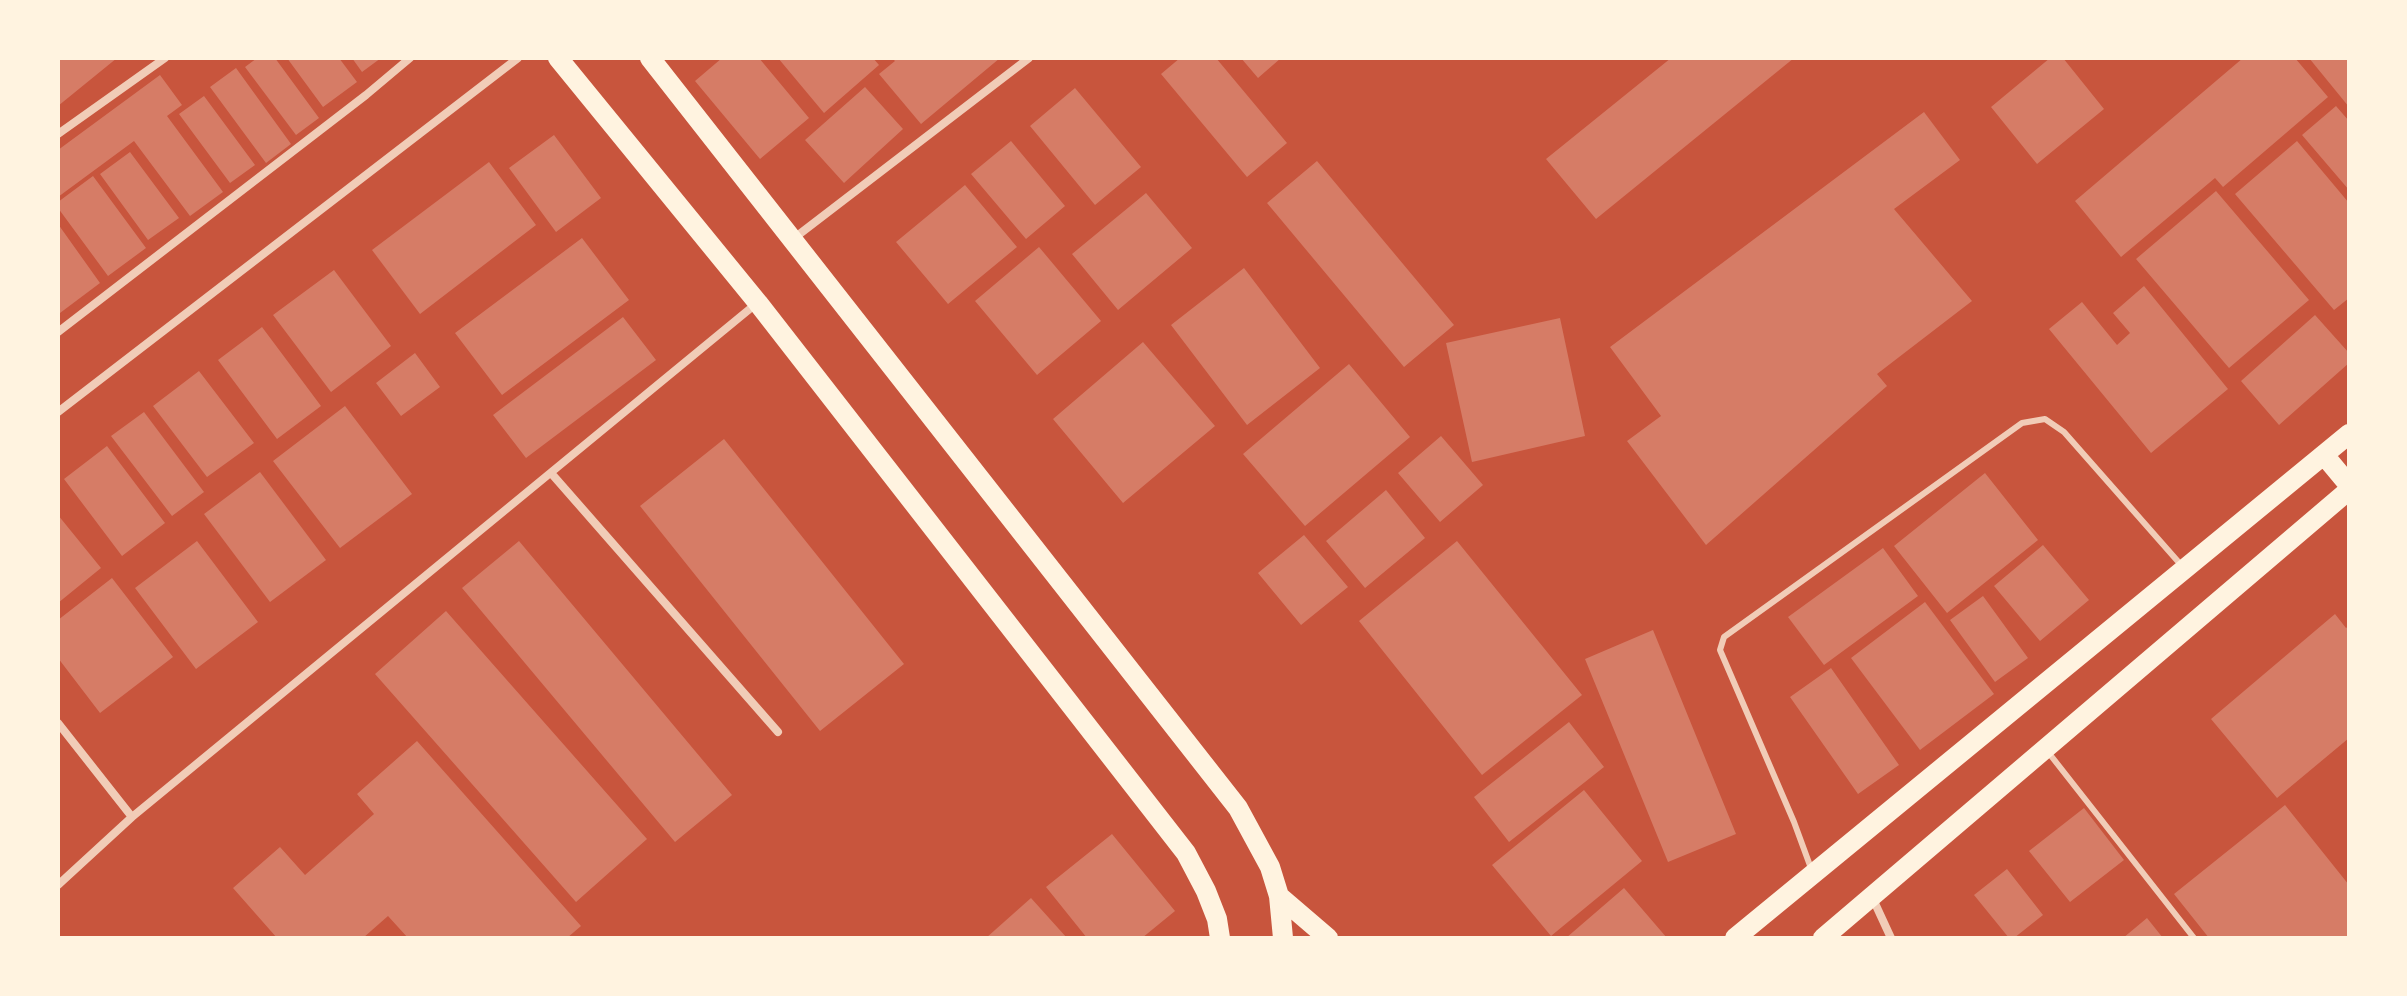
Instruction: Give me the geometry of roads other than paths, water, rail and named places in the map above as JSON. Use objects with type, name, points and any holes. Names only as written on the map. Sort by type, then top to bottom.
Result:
[{"type":"main road","points":[[558,58],[758,303],[1186,853],[1206,891],[1217,919],[1220,938]]},
{"type":"main road","points":[[650,58],[1238,808],[1270,867],[1279,896],[1283,938]]},
{"type":"main road","points":[[1735,938],[2349,434]]},
{"type":"main road","points":[[1823,938],[2349,488],[2324,455]]},
{"type":"main road","points":[[1279,896],[1328,938]]},
{"type":"street","points":[[58,134],[165,58]]},
{"type":"street","points":[[58,332],[410,58]]},
{"type":"street","points":[[58,412],[518,58]]},
{"type":"street","points":[[793,240],[1029,58]]},
{"type":"street","points":[[58,885],[132,817],[758,303]]},
{"type":"street","points":[[551,473],[778,732]]},
{"type":"street","points":[[58,723],[132,817]]},
{"type":"street","points":[[1872,898],[1891,938]]},
{"type":"lane","points":[[1813,874],[1720,650],[1724,637],[2022,423],[2045,419],[2064,432],[2184,568]]},
{"type":"lane","points":[[2046,750],[2194,938]]}]
